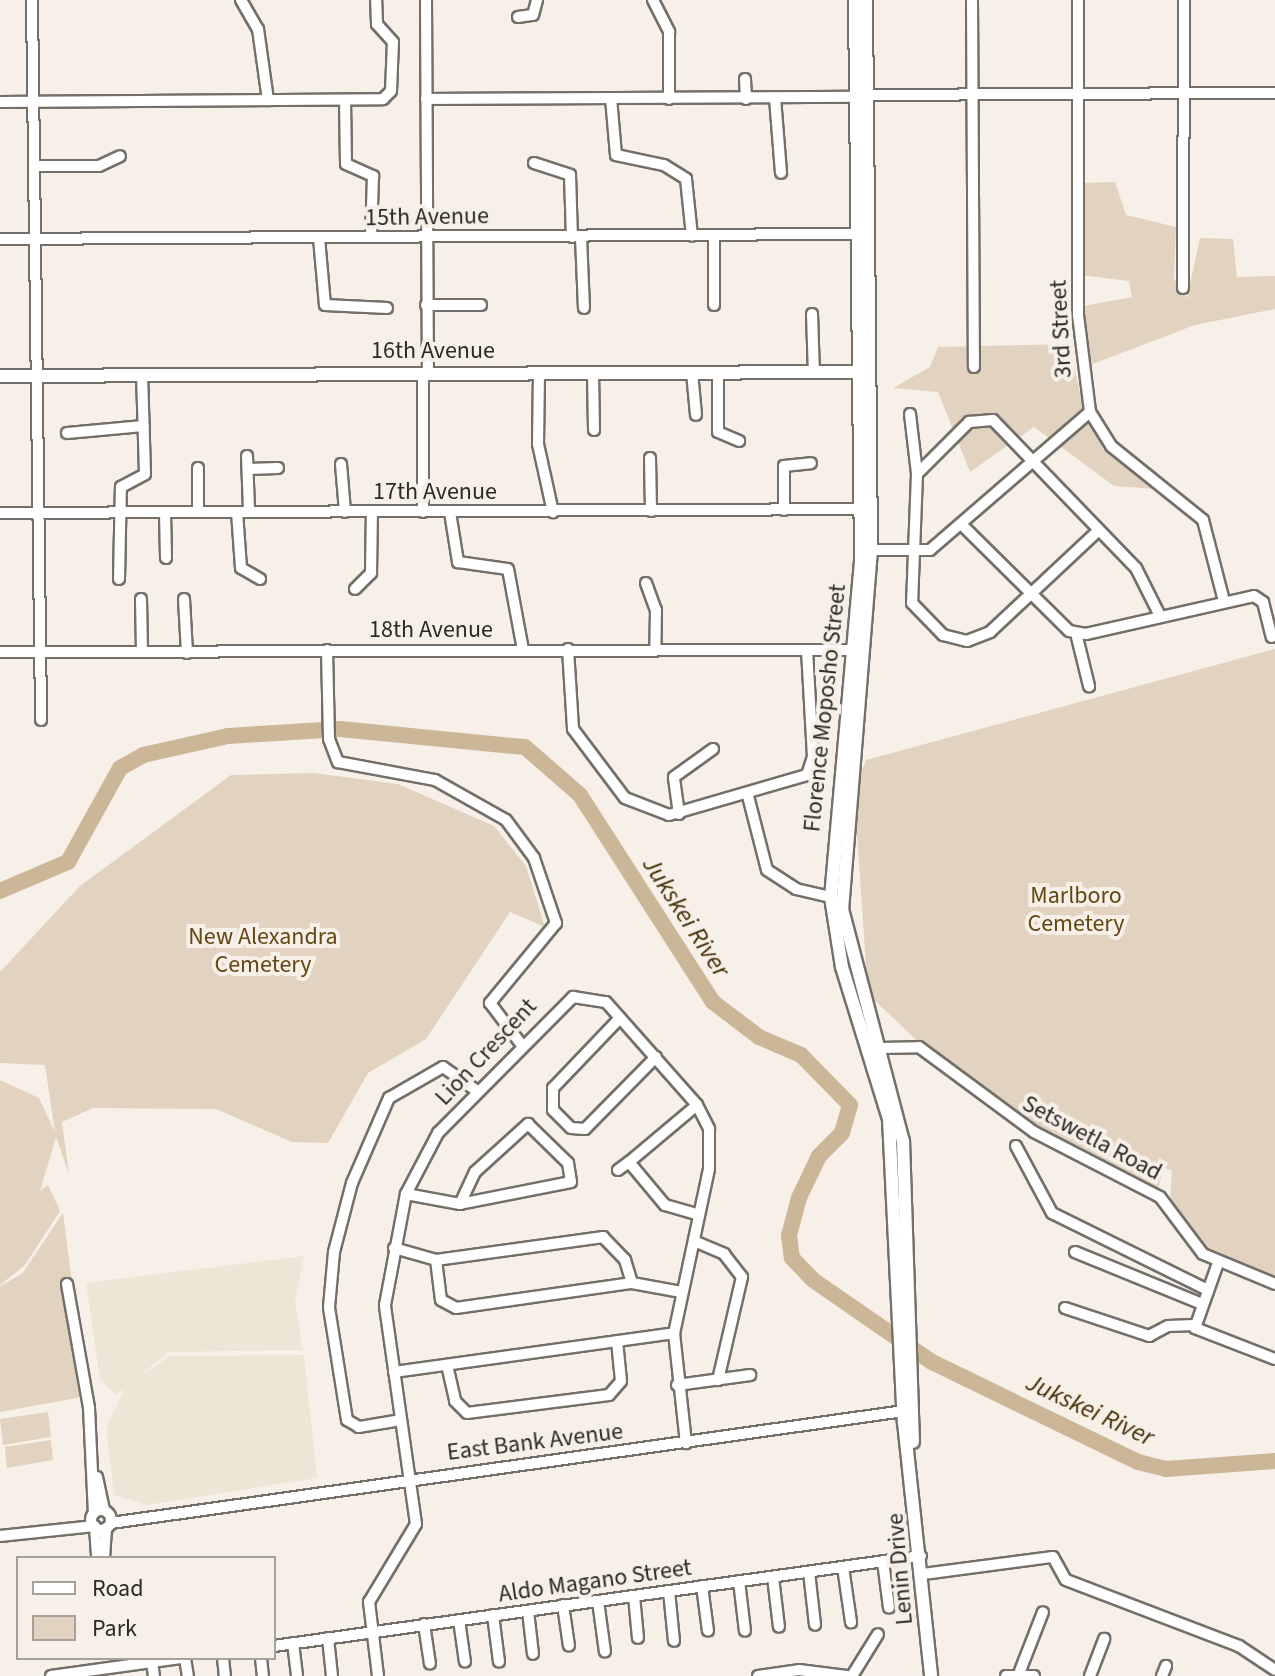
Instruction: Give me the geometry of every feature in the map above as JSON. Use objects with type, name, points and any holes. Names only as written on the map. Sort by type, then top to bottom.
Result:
[{"type":"street","points":[[32,0],[36,239],[36,652],[41,720]]},
{"type":"street","points":[[241,0],[258,29],[268,100]]},
{"type":"street","points":[[0,102],[383,99],[391,91],[393,42],[377,24],[376,0]]},
{"type":"street","points":[[423,512],[426,0]]},
{"type":"street","points":[[518,17],[533,15],[537,0]]},
{"type":"street","points":[[653,0],[669,32],[669,99]]},
{"type":"street","name":"Florence Moposho Street","points":[[855,0],[861,96],[864,509],[842,909],[880,1048],[899,1173],[909,1275],[907,1387]]},
{"type":"street","name":"Florence Moposho Street","points":[[861,372],[854,234],[866,0]]},
{"type":"street","points":[[972,0],[974,367]]},
{"type":"street","name":"3rd Street","points":[[1078,0],[1078,315],[1090,412],[1111,446],[1203,520],[1224,601]]},
{"type":"street","points":[[1183,288],[1184,0]]},
{"type":"street","points":[[745,79],[746,99]]},
{"type":"street","points":[[426,99],[1275,93]]},
{"type":"street","points":[[611,98],[616,155],[664,165],[686,179],[692,236]]},
{"type":"street","points":[[775,98],[781,173]]},
{"type":"street","points":[[345,100],[346,164],[373,176],[371,237]]},
{"type":"street","points":[[34,166],[99,166],[120,156]]},
{"type":"street","points":[[534,163],[570,175],[584,308]]},
{"type":"street","name":"15th Avenue","points":[[0,239],[854,234]]},
{"type":"street","points":[[714,235],[714,305]]},
{"type":"street","points":[[319,238],[325,305],[387,308]]},
{"type":"street","points":[[426,305],[481,305]]},
{"type":"street","points":[[812,314],[814,373]]},
{"type":"street","points":[[593,372],[594,430]]},
{"type":"street","points":[[692,372],[696,415]]},
{"type":"street","points":[[718,372],[718,432],[739,441]]},
{"type":"street","name":"16th Avenue","points":[[0,376],[861,372]]},
{"type":"street","points":[[539,373],[538,444],[553,512]]},
{"type":"street","points":[[119,579],[118,514],[122,485],[145,474],[142,375]]},
{"type":"street","points":[[871,550],[913,555],[961,524],[1090,412]]},
{"type":"street","points":[[910,414],[917,474],[913,555],[916,613],[955,640],[984,636],[1099,530]]},
{"type":"street","points":[[917,474],[982,417],[999,424],[1144,578],[1160,616]]},
{"type":"street","points":[[67,433],[144,426]]},
{"type":"street","points":[[247,456],[241,568],[260,579]]},
{"type":"street","points":[[650,458],[651,511]]},
{"type":"street","points":[[784,510],[784,466],[811,463]]},
{"type":"street","points":[[341,464],[345,512]]},
{"type":"street","points":[[198,468],[198,512]]},
{"type":"street","points":[[248,469],[278,468]]},
{"type":"street","name":"Florence Moposho Street","points":[[864,509],[871,550],[857,650],[831,897],[842,967],[889,1119],[899,1173],[897,1267],[908,1410]]},
{"type":"street","name":"17th Avenue","points":[[0,513],[864,509]]},
{"type":"street","points":[[355,589],[371,573],[372,512]]},
{"type":"street","points":[[450,512],[456,560],[508,569],[523,650]]},
{"type":"street","points":[[165,513],[166,558]]},
{"type":"street","points":[[961,524],[1029,596],[1076,633],[1089,686]]},
{"type":"street","points":[[646,583],[656,610],[655,649]]},
{"type":"street","points":[[1076,633],[1224,601],[1259,597],[1272,637]]},
{"type":"street","points":[[141,599],[142,652]]},
{"type":"street","points":[[184,599],[187,653]]},
{"type":"street","points":[[568,649],[573,729],[632,804],[679,814],[794,784],[813,757],[807,650]]},
{"type":"street","points":[[327,650],[329,739],[348,769],[423,775],[495,813],[522,838],[556,918],[491,998],[493,1013],[521,1044]]},
{"type":"street","name":"18th Avenue","points":[[0,652],[857,650]]},
{"type":"street","points":[[679,814],[674,777],[713,749]]},
{"type":"street","points":[[748,796],[767,870],[796,889],[831,897]]},
{"type":"street","name":"Lion Crescent","points":[[378,1676],[371,1632],[371,1597],[415,1534],[385,1305],[406,1194],[428,1146],[521,1044],[573,997],[600,999],[656,1057],[697,1105],[711,1149],[674,1333],[677,1385],[686,1443]]},
{"type":"street","points":[[620,1018],[553,1088],[553,1110],[571,1128],[585,1129],[656,1057]]},
{"type":"street","name":"Setswetla Road","points":[[880,1048],[919,1047],[1010,1117],[1154,1193],[1218,1263],[1275,1284]]},
{"type":"street","points":[[401,1420],[359,1427],[347,1420],[329,1307],[334,1252],[352,1183],[389,1098],[443,1067],[477,1091]]},
{"type":"street","points":[[618,1170],[697,1105]]},
{"type":"street","points":[[406,1194],[460,1204],[567,1187],[573,1172],[536,1127],[522,1125],[475,1172],[460,1204]]},
{"type":"street","points":[[1016,1146],[1052,1213],[1206,1289]]},
{"type":"street","points":[[629,1162],[665,1205],[699,1215]]},
{"type":"street","points":[[394,1248],[436,1260],[603,1237],[625,1260],[632,1283]]},
{"type":"street","points":[[694,1241],[730,1259],[742,1277],[718,1380]]},
{"type":"street","points":[[1075,1252],[1200,1303]]},
{"type":"street","points":[[436,1260],[441,1300],[456,1308],[632,1283],[681,1292]]},
{"type":"street","points":[[1194,1325],[1218,1263]]},
{"type":"street","points":[[67,1284],[96,1475],[104,1556]]},
{"type":"street","points":[[1065,1308],[1149,1336],[1168,1326],[1194,1325],[1275,1359]]},
{"type":"street","points":[[394,1372],[674,1333]]},
{"type":"street","points":[[447,1365],[455,1401],[467,1413],[609,1395],[621,1381],[617,1341]]},
{"type":"street","points":[[677,1385],[750,1375]]},
{"type":"street","name":"East Bank Avenue","points":[[0,1536],[908,1410]]},
{"type":"street","name":"Lenin Drive","points":[[908,1410],[931,1676]]},
{"type":"street","points":[[97,1556],[101,1520]]},
{"type":"street","name":"Aldo Magano Street","points":[[276,1646],[921,1556]]},
{"type":"street","points":[[923,1574],[1053,1557],[1066,1580],[1239,1646],[1275,1670]]},
{"type":"street","points":[[883,1561],[889,1608]]},
{"type":"street","points":[[843,1567],[851,1622]]},
{"type":"street","points":[[809,1572],[815,1625]]},
{"type":"street","points":[[773,1577],[779,1627]]},
{"type":"street","points":[[739,1581],[745,1631]]},
{"type":"street","points":[[702,1586],[708,1631]]},
{"type":"street","points":[[669,1591],[674,1641]]},
{"type":"street","points":[[634,1596],[638,1638]]},
{"type":"street","points":[[598,1601],[605,1652]]},
{"type":"street","points":[[563,1605],[569,1646]]},
{"type":"street","points":[[528,1611],[533,1654]]},
{"type":"street","points":[[1020,1671],[1043,1612]]},
{"type":"street","points":[[493,1615],[499,1662]]},
{"type":"street","points":[[459,1620],[465,1662]]},
{"type":"street","points":[[424,1624],[430,1664]]},
{"type":"street","points":[[758,1676],[799,1670],[849,1676],[878,1634]]},
{"type":"street","points":[[328,1638],[332,1676]]},
{"type":"street","points":[[1090,1676],[1104,1639]]},
{"type":"street","points":[[293,1643],[297,1676]]},
{"type":"street","points":[[52,1676],[88,1674],[168,1660]]},
{"type":"street","points":[[152,1662],[154,1676]]},
{"type":"street","points":[[1006,1676],[1020,1671],[1034,1676]]},
{"type":"shaded area","points":[[304,1256],[295,1301],[303,1350],[169,1352],[116,1395],[100,1379],[86,1283]]},
{"type":"shaded area","points":[[304,1355],[317,1478],[146,1505],[114,1495],[106,1428],[125,1387],[169,1356]]},
{"type":"green space","points":[[1115,182],[1126,215],[1176,227],[1174,279],[1187,298],[1200,238],[1233,239],[1237,277],[1275,276],[1275,309],[1195,325],[1090,365],[1084,306],[1132,297],[1129,281],[1081,275],[1079,183]]},
{"type":"green space","points":[[1069,344],[1080,393],[1108,448],[1156,489],[1114,486],[1034,427],[970,472],[938,392],[893,388],[930,367],[938,347]]},
{"type":"green space","name":"Marlboro Cemetery","points":[[1275,649],[1275,1282],[1199,1249],[1170,1202],[1172,1170],[1164,1168],[1157,1192],[1065,1146],[952,1074],[868,994],[854,791],[866,760]]},
{"type":"green space","name":"New Alexandra Cemetery","points":[[314,773],[398,784],[494,826],[526,866],[545,927],[510,912],[426,1039],[368,1073],[328,1143],[292,1142],[216,1109],[93,1108],[62,1122],[69,1174],[56,1137],[40,1191],[48,1185],[60,1211],[25,1265],[0,1285],[0,1080],[39,1098],[55,1132],[45,1065],[0,1063],[0,972],[80,886],[231,775]]},
{"type":"green space","points":[[63,1213],[87,1396],[0,1412],[0,1286],[22,1274]]},
{"type":"green space","points":[[48,1412],[51,1437],[3,1445],[0,1419]]},
{"type":"green space","points":[[51,1440],[53,1460],[7,1468],[5,1447]]},
{"type":"waterway","name":"Jukskei River","points":[[0,891],[68,862],[120,768],[143,755],[228,736],[340,729],[525,747],[580,795],[713,1002],[759,1037],[801,1055],[850,1105],[842,1133],[819,1156],[799,1198],[789,1235],[792,1258],[813,1280],[932,1362],[1138,1462],[1166,1469],[1275,1461]]}]
